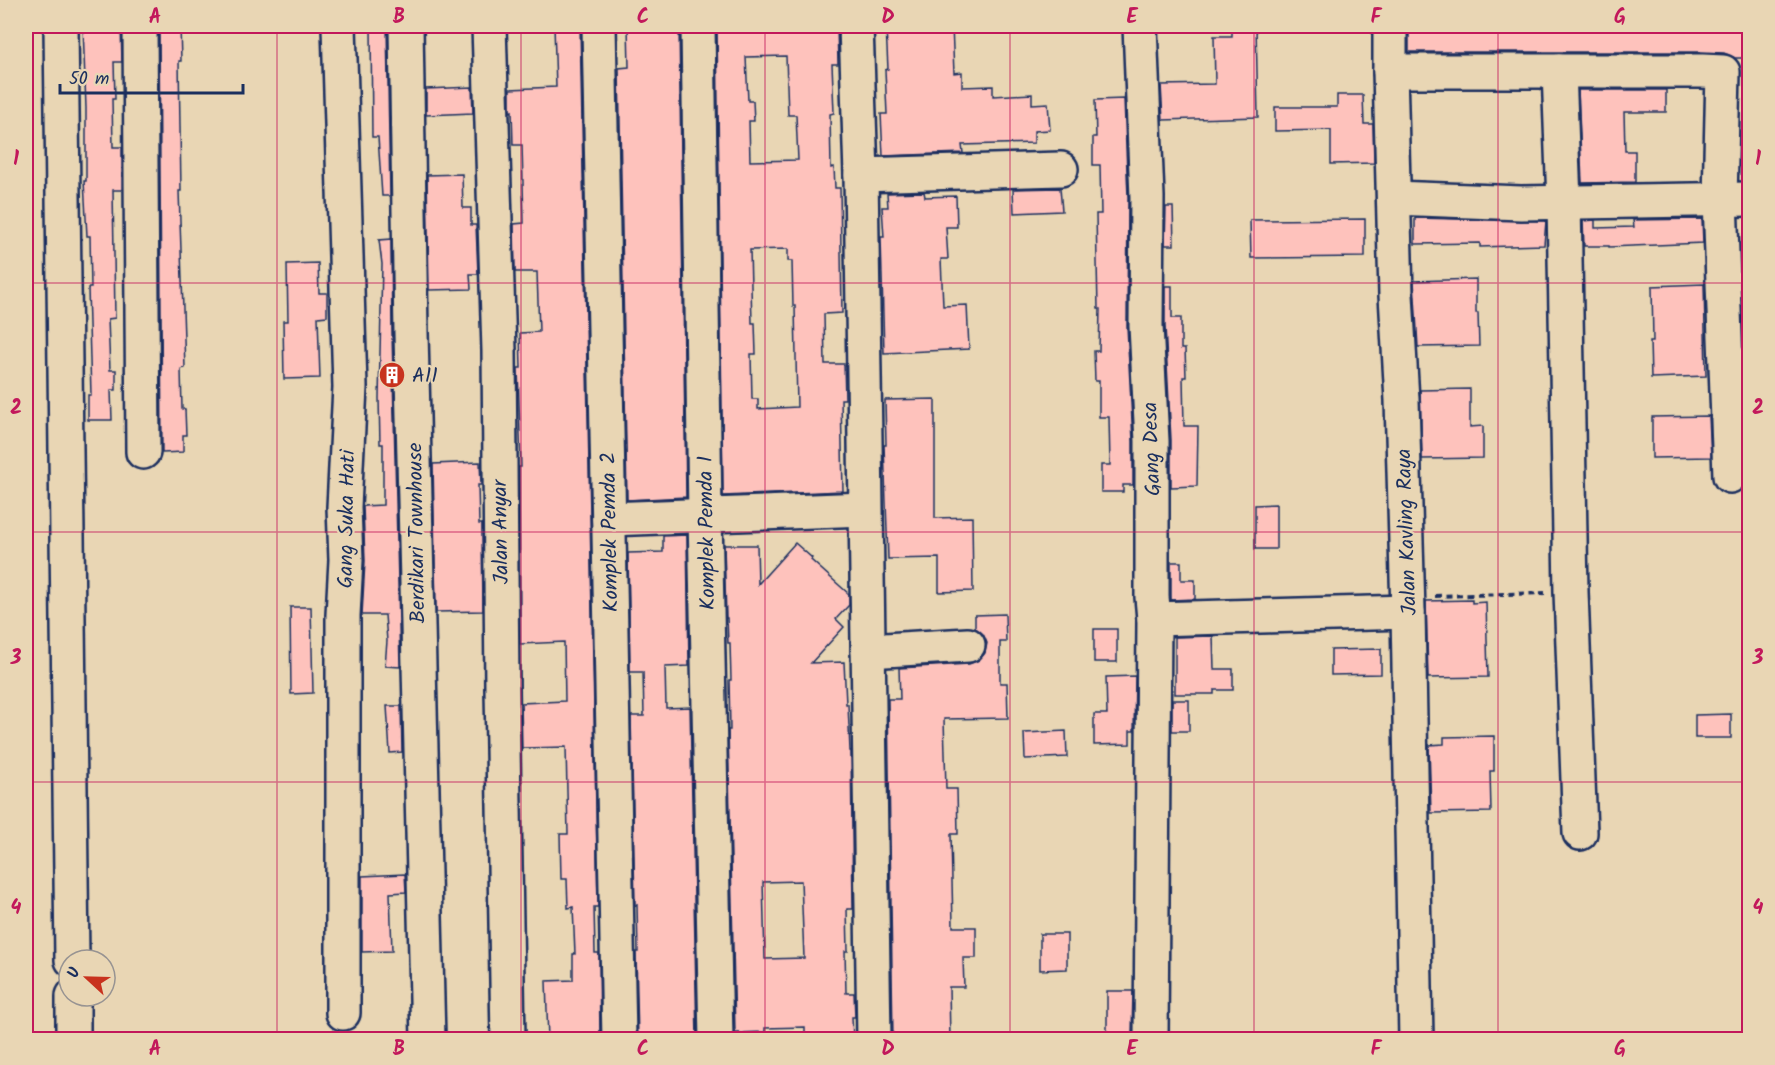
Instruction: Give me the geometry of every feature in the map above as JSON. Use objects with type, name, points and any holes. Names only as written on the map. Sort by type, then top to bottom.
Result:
[{"type":"street","points":[[61,26],[72,948]]},
{"type":"street","points":[[140,26],[143,452]]},
{"type":"street","name":"Gang Suka Hati","points":[[339,26],[350,387],[343,615],[343,1013]]},
{"type":"street","name":"Berdikari Townhouse","points":[[406,26],[428,1040]]},
{"type":"street","name":"Jalan Anyar","points":[[489,26],[499,351],[508,1040]]},
{"type":"street","name":"Komplek Pemda 2","points":[[599,26],[619,1040]]},
{"type":"street","name":"Komplek Pemda 1","points":[[698,26],[716,1040]]},
{"type":"street","points":[[856,26],[861,175],[874,1040]]},
{"type":"street","name":"Gang Desa","points":[[1140,26],[1147,197],[1146,326],[1152,441],[1154,619],[1151,1040]]},
{"type":"street","name":"Jalan Kavling Raya","points":[[1390,26],[1396,295],[1402,400],[1408,604],[1416,1040]]},
{"type":"street","points":[[1390,71],[1736,72],[1730,476]]},
{"type":"street","points":[[1559,71],[1564,202],[1571,592],[1581,833]]},
{"type":"street","points":[[861,175],[1061,169]]},
{"type":"street","points":[[1394,198],[1521,202],[1735,199]]},
{"type":"street","points":[[609,519],[865,509]]},
{"type":"street","points":[[1154,619],[1408,604]]},
{"type":"street","points":[[868,651],[968,645]]},
{"type":"street","points":[[73,1008],[73,1040]]},
{"type":"path","points":[[1408,604],[1571,592]]},
{"type":"building","points":[[83,26],[121,26],[122,62],[114,62],[115,99],[112,99],[113,147],[122,147],[122,190],[113,190],[115,318],[108,319],[110,370],[116,370],[116,390],[111,390],[112,420],[88,420],[88,395],[91,395],[88,288],[91,288],[90,236],[87,236],[84,181],[86,181],[86,108]]},
{"type":"building","points":[[159,26],[180,26],[181,191],[179,191],[185,368],[181,369],[182,409],[185,409],[186,435],[183,435],[183,452],[162,453]]},
{"type":"building","points":[[371,26],[387,26],[390,196],[382,196],[378,137],[372,137]]},
{"type":"building","points":[[554,26],[580,26],[598,907],[594,907],[595,953],[599,953],[600,1040],[548,1040],[546,981],[573,980],[573,954],[575,954],[573,907],[568,908],[567,879],[561,879],[560,834],[568,834],[566,747],[522,748],[521,703],[565,701],[564,642],[520,644],[519,467],[521,467],[518,368],[521,368],[520,333],[539,332],[537,272],[515,272],[514,224],[524,223],[522,145],[513,145],[510,89],[556,87]]},
{"type":"building","points":[[628,26],[679,26],[686,497],[627,500],[619,68],[629,67]]},
{"type":"building","points":[[717,26],[837,26],[838,64],[832,64],[834,113],[830,114],[831,168],[834,167],[835,188],[840,188],[842,313],[824,314],[825,364],[844,364],[845,399],[841,399],[843,491],[723,496]],"holes":[[[786,56],[788,115],[796,115],[798,160],[750,161],[749,121],[754,121],[753,101],[748,101],[746,57]],[[788,249],[788,261],[792,261],[793,306],[795,306],[797,407],[758,409],[758,399],[752,399],[751,354],[756,354],[755,323],[752,323],[750,250]]]},
{"type":"building","points":[[886,26],[952,26],[954,73],[962,72],[962,87],[993,86],[993,96],[1032,94],[1032,104],[1048,103],[1050,130],[1034,131],[1034,143],[962,145],[963,153],[883,156],[881,114],[887,114]]},
{"type":"building","points":[[1232,26],[1256,26],[1258,117],[1163,120],[1161,85],[1215,84],[1214,36],[1232,36]]},
{"type":"building","points":[[1745,26],[1746,58],[1735,58],[1724,53],[1702,52],[1409,52],[1409,27]]},
{"type":"building","points":[[472,87],[473,113],[426,115],[426,89]]},
{"type":"building","points":[[1578,90],[1666,90],[1666,112],[1624,112],[1625,151],[1635,151],[1635,182],[1582,183]]},
{"type":"building","points":[[1337,95],[1363,95],[1364,124],[1373,124],[1374,163],[1331,164],[1331,130],[1275,131],[1275,107],[1337,107]]},
{"type":"building","points":[[1124,99],[1128,197],[1127,326],[1133,485],[1123,485],[1123,492],[1101,492],[1101,465],[1110,465],[1109,417],[1099,417],[1099,381],[1095,381],[1094,351],[1099,351],[1100,309],[1098,309],[1096,214],[1101,214],[1100,165],[1093,165],[1093,137],[1096,137],[1095,100]]},
{"type":"building","points":[[462,174],[463,208],[471,208],[471,225],[476,225],[478,274],[470,274],[471,289],[429,290],[427,175]]},
{"type":"building","points":[[1060,188],[1062,211],[1014,213],[1013,189]]},
{"type":"building","points":[[924,192],[925,197],[956,196],[957,227],[946,227],[948,259],[941,259],[943,306],[967,305],[969,349],[884,353],[882,207],[888,207],[887,193]]},
{"type":"building","points":[[1166,207],[1173,207],[1174,245],[1165,245]]},
{"type":"building","points":[[1415,218],[1546,221],[1544,245],[1480,247],[1480,243],[1415,244]]},
{"type":"building","points":[[1365,219],[1365,257],[1251,258],[1250,220]]},
{"type":"building","points":[[1702,219],[1703,243],[1584,246],[1583,221],[1595,220],[1595,228],[1634,227],[1633,220]]},
{"type":"building","points":[[391,239],[400,667],[385,666],[387,641],[385,615],[362,615],[365,561],[363,506],[383,505],[383,444],[380,444],[379,398],[382,264],[379,240]]},
{"type":"building","points":[[318,263],[319,293],[327,293],[327,316],[318,317],[320,378],[284,379],[283,321],[288,321],[287,264]]},
{"type":"building","points":[[1476,279],[1479,346],[1418,347],[1414,281]]},
{"type":"building","points":[[1704,284],[1706,376],[1651,378],[1652,286]]},
{"type":"building","points":[[1165,286],[1172,286],[1172,318],[1181,318],[1181,349],[1185,349],[1186,377],[1183,377],[1184,426],[1198,426],[1197,486],[1171,487]]},
{"type":"building","points":[[1470,389],[1470,427],[1483,426],[1483,458],[1422,459],[1420,390]]},
{"type":"building","points":[[935,399],[935,518],[972,517],[973,591],[939,592],[939,558],[888,559],[884,445],[886,445],[885,400]]},
{"type":"building","points":[[1709,416],[1711,457],[1652,458],[1652,417]]},
{"type":"building","points":[[480,462],[481,485],[478,485],[479,524],[482,524],[483,611],[436,612],[433,464]]},
{"type":"building","points":[[1276,504],[1276,549],[1255,549],[1255,505]]},
{"type":"building","points":[[687,535],[689,666],[665,667],[666,708],[690,707],[697,1040],[638,1040],[637,905],[635,906],[631,716],[644,716],[643,672],[630,672],[628,553],[663,552],[663,536]]},
{"type":"building","points":[[795,543],[849,594],[849,605],[836,619],[844,627],[811,663],[844,662],[851,751],[853,909],[847,909],[846,993],[854,993],[853,1040],[805,1040],[805,1027],[765,1028],[765,1032],[735,1033],[728,730],[730,730],[729,680],[731,680],[724,545],[757,545],[758,584]],"holes":[[[801,881],[804,958],[765,959],[763,882]]]},
{"type":"building","points":[[1171,562],[1181,562],[1181,580],[1195,580],[1195,599],[1171,600]]},
{"type":"building","points":[[1472,600],[1472,603],[1486,602],[1488,677],[1428,678],[1426,601]]},
{"type":"building","points":[[290,607],[311,607],[313,693],[291,694]]},
{"type":"building","points":[[1005,614],[1006,642],[1000,642],[1000,683],[1007,683],[1008,718],[944,719],[946,789],[957,789],[958,834],[951,834],[953,927],[976,927],[976,958],[963,958],[964,987],[949,987],[950,1040],[893,1040],[888,699],[900,699],[899,668],[969,664],[979,660],[985,653],[987,643],[983,634],[975,628],[975,615]]},
{"type":"building","points":[[1094,629],[1117,629],[1117,662],[1094,662]]},
{"type":"building","points":[[1213,636],[1214,669],[1233,669],[1233,690],[1214,690],[1214,694],[1175,694],[1175,637]]},
{"type":"building","points":[[1381,649],[1381,674],[1331,675],[1331,650]]},
{"type":"building","points":[[1135,676],[1134,731],[1130,731],[1130,744],[1094,745],[1094,714],[1107,714],[1106,677]]},
{"type":"building","points":[[1172,700],[1189,700],[1189,731],[1172,731]]},
{"type":"building","points":[[387,706],[401,706],[402,752],[390,753]]},
{"type":"building","points":[[1731,714],[1731,738],[1695,738],[1695,715]]},
{"type":"building","points":[[1066,731],[1067,757],[1025,759],[1024,733]]},
{"type":"building","points":[[1494,736],[1494,771],[1490,771],[1491,812],[1431,813],[1429,745],[1444,744],[1444,737]]},
{"type":"building","points":[[405,874],[406,892],[390,893],[392,951],[362,952],[362,876]]},
{"type":"building","points":[[1040,934],[1067,934],[1067,969],[1040,970]]},
{"type":"building","points":[[1107,991],[1133,991],[1132,1034],[1107,1034]]},
{"type":"place","name":"A11","points":[[392,375]]}]
